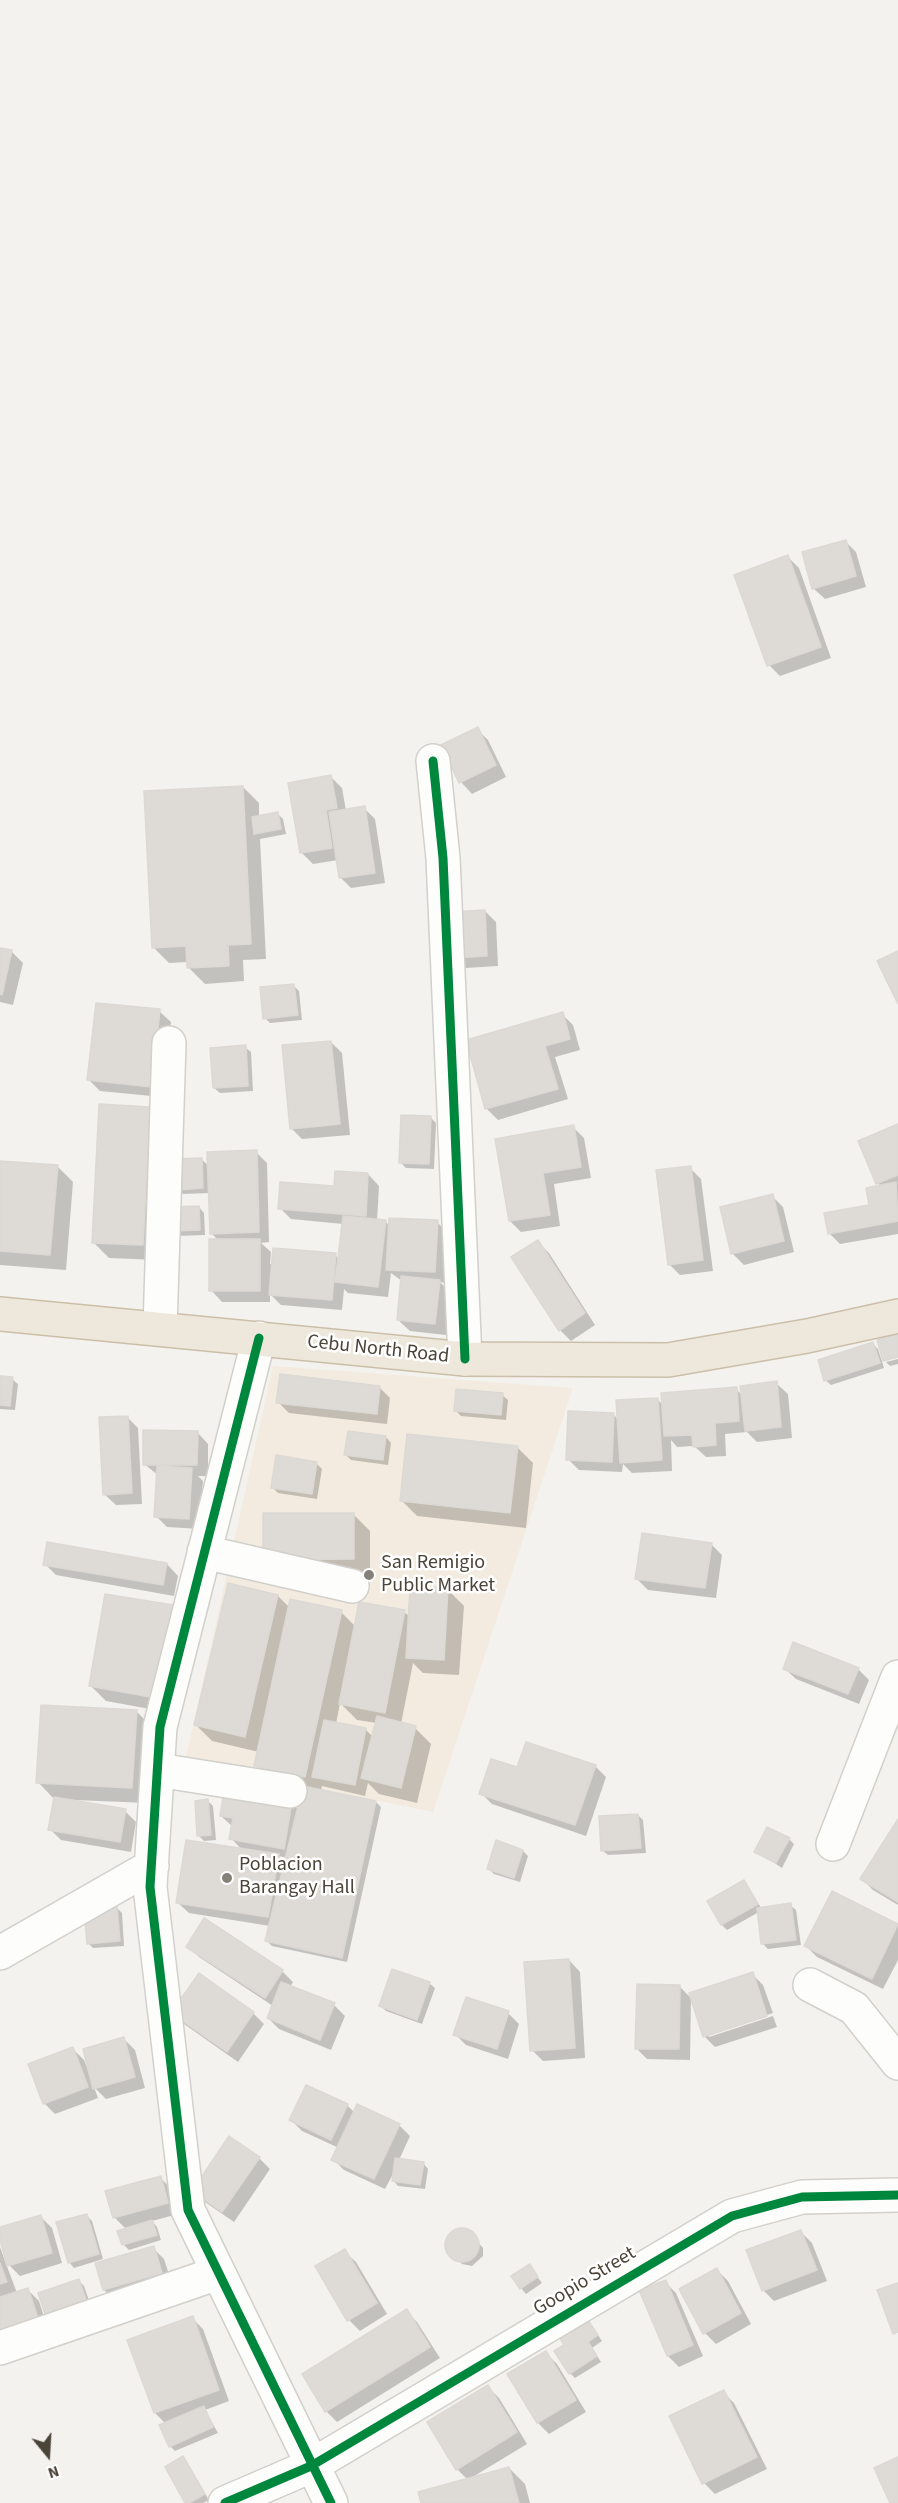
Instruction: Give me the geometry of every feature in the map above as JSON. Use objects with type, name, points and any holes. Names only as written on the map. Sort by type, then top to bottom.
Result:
[{"type":"highway","name":"Cebu North Road","points":[[0,1314],[465,1359],[668,1360],[807,1336],[898,1316]]},
{"type":"street","points":[[433,761],[443,858],[465,1359]]},
{"type":"street","points":[[160,1328],[169,1043]]},
{"type":"street","points":[[259,1338],[160,1727],[150,1887],[188,2210],[331,2503]]},
{"type":"street","points":[[204,1552],[352,1586]]},
{"type":"street","points":[[833,1844],[898,1677]]},
{"type":"street","points":[[158,1770],[290,1791]]},
{"type":"street","points":[[0,1953],[152,1866]]},
{"type":"street","points":[[810,1985],[855,2007],[898,2063]]},
{"type":"street","name":"Goopio Street","points":[[225,2503],[311,2466],[732,2216],[802,2198],[898,2195]]},
{"type":"street","points":[[0,2348],[218,2273]]},
{"type":"shaded area","name":"San Remigio Public Market","points":[[273,1366],[573,1388],[433,1812],[185,1762]]},
{"type":"building","points":[[846,540],[856,576],[812,589],[802,552]]},
{"type":"building","points":[[788,555],[821,647],[767,666],[734,575]]},
{"type":"building","points":[[478,727],[496,765],[459,783],[441,745]]},
{"type":"building","points":[[331,775],[337,808],[326,810],[332,848],[300,853],[288,783]]},
{"type":"building","points":[[243,786],[251,944],[228,945],[229,966],[187,968],[186,946],[152,948],[144,791]]},
{"type":"building","points":[[365,806],[375,873],[339,878],[329,812]]},
{"type":"building","points":[[278,812],[281,829],[254,834],[252,817]]},
{"type":"building","points":[[485,910],[487,956],[453,958],[450,912]]},
{"type":"building","points":[[0,948],[12,950],[2,995],[0,994]]},
{"type":"building","points":[[898,951],[898,1004],[877,961]]},
{"type":"building","points":[[294,984],[298,1015],[263,1019],[260,987]]},
{"type":"building","points":[[96,1003],[160,1009],[152,1087],[87,1080]]},
{"type":"building","points":[[563,1012],[570,1039],[545,1046],[558,1089],[485,1109],[466,1040]]},
{"type":"building","points":[[331,1041],[340,1124],[290,1129],[282,1045]]},
{"type":"building","points":[[246,1045],[248,1086],[213,1088],[210,1048]]},
{"type":"building","points":[[99,1104],[150,1107],[143,1245],[92,1243]]},
{"type":"building","points":[[401,1115],[431,1116],[429,1164],[399,1163]]},
{"type":"building","points":[[898,1124],[898,1175],[876,1184],[858,1141]]},
{"type":"building","points":[[574,1125],[581,1167],[543,1173],[550,1215],[509,1221],[495,1139]]},
{"type":"building","points":[[257,1150],[259,1232],[210,1234],[207,1152]]},
{"type":"building","points":[[202,1158],[203,1188],[176,1190],[174,1159]]},
{"type":"building","points":[[0,1161],[58,1165],[50,1255],[0,1251]]},
{"type":"building","points":[[691,1166],[703,1260],[668,1265],[656,1170]]},
{"type":"building","points":[[335,1171],[368,1173],[366,1216],[278,1209],[280,1182],[334,1186]]},
{"type":"building","points":[[896,1182],[898,1221],[828,1234],[824,1213],[869,1205],[866,1188]]},
{"type":"building","points":[[773,1194],[784,1241],[731,1254],[720,1207]]},
{"type":"building","points":[[199,1206],[200,1230],[171,1231],[170,1207]]},
{"type":"building","points":[[343,1216],[386,1220],[378,1287],[335,1282]]},
{"type":"building","points":[[389,1218],[438,1220],[435,1272],[386,1270]]},
{"type":"building","points":[[209,1239],[260,1239],[260,1291],[209,1291]]},
{"type":"building","points":[[538,1240],[585,1313],[559,1331],[511,1257]]},
{"type":"building","points":[[273,1248],[336,1253],[332,1300],[269,1295]]},
{"type":"building","points":[[401,1276],[440,1280],[435,1324],[397,1320]]},
{"type":"building","points":[[898,1334],[898,1357],[883,1361],[877,1340]]},
{"type":"building","points":[[873,1342],[880,1363],[824,1381],[818,1360]]},
{"type":"building","points":[[280,1374],[380,1386],[377,1414],[276,1403]]},
{"type":"building","points":[[0,1376],[13,1377],[10,1406],[0,1405]]},
{"type":"building","points":[[777,1381],[781,1427],[745,1431],[740,1386]]},
{"type":"building","points":[[737,1387],[739,1421],[715,1423],[716,1445],[693,1447],[692,1435],[664,1436],[661,1393]]},
{"type":"building","points":[[456,1389],[503,1393],[501,1415],[454,1411]]},
{"type":"building","points":[[658,1398],[662,1460],[620,1463],[616,1400]]},
{"type":"building","points":[[568,1411],[614,1413],[612,1462],[566,1460]]},
{"type":"building","points":[[128,1416],[132,1493],[103,1495],[99,1417]]},
{"type":"building","points":[[143,1430],[198,1431],[197,1465],[143,1465]]},
{"type":"building","points":[[348,1431],[386,1436],[383,1460],[344,1455]]},
{"type":"building","points":[[407,1434],[518,1446],[510,1513],[400,1501]]},
{"type":"building","points":[[276,1455],[317,1462],[312,1494],[271,1488]]},
{"type":"building","points":[[157,1466],[192,1468],[189,1519],[154,1517]]},
{"type":"building","points":[[263,1513],[354,1513],[354,1559],[263,1560]]},
{"type":"building","points":[[642,1533],[712,1543],[705,1588],[635,1579]]},
{"type":"building","points":[[47,1542],[167,1563],[163,1585],[43,1565]]},
{"type":"building","points":[[228,1583],[278,1595],[245,1737],[194,1725]]},
{"type":"building","points":[[410,1586],[448,1588],[444,1660],[406,1658]]},
{"type":"building","points":[[105,1594],[173,1605],[156,1698],[89,1686]]},
{"type":"building","points":[[290,1599],[342,1610],[305,1777],[254,1766]]},
{"type":"building","points":[[359,1602],[405,1610],[385,1713],[339,1704]]},
{"type":"building","points":[[793,1642],[859,1668],[848,1694],[783,1669]]},
{"type":"building","points":[[41,1705],[137,1710],[132,1788],[36,1783]]},
{"type":"building","points":[[377,1716],[416,1726],[401,1788],[361,1778]]},
{"type":"building","points":[[324,1720],[366,1728],[355,1785],[312,1777]]},
{"type":"building","points":[[526,1742],[596,1765],[575,1825],[479,1794],[491,1759],[517,1767]]},
{"type":"building","points":[[303,1786],[376,1801],[342,1958],[265,1941]]},
{"type":"building","points":[[224,1790],[292,1802],[284,1849],[229,1839],[233,1818],[220,1816]]},
{"type":"building","points":[[54,1797],[126,1809],[120,1842],[48,1830]]},
{"type":"building","points":[[208,1799],[211,1835],[197,1836],[195,1801]]},
{"type":"building","points":[[638,1814],[641,1848],[601,1851],[599,1816]]},
{"type":"building","points":[[898,1819],[898,1902],[860,1879]]},
{"type":"building","points":[[767,1827],[790,1838],[776,1863],[754,1852]]},
{"type":"building","name":"Poblacion Barangay Hall","points":[[186,1840],[279,1854],[268,1917],[176,1903]]},
{"type":"building","points":[[496,1840],[523,1850],[514,1878],[487,1869]]},
{"type":"building","points":[[744,1880],[758,1904],[721,1925],[707,1901]]},
{"type":"building","points":[[832,1891],[898,1924],[872,1979],[804,1946]]},
{"type":"building","points":[[791,1903],[796,1940],[761,1944],[757,1908]]},
{"type":"building","points":[[117,1907],[120,1941],[87,1944],[84,1909]]},
{"type":"building","points":[[204,1918],[283,1970],[265,1998],[186,1947]]},
{"type":"building","points":[[569,1959],[575,2048],[530,2051],[524,1962]]},
{"type":"building","points":[[392,1969],[430,1982],[417,2020],[379,2006]]},
{"type":"building","points":[[753,1972],[767,2016],[703,2037],[689,1993]]},
{"type":"building","points":[[199,1973],[254,2012],[227,2052],[171,2013]]},
{"type":"building","points":[[281,1982],[335,2003],[320,2040],[267,2018]]},
{"type":"building","points":[[637,1984],[680,1985],[679,2049],[635,2049]]},
{"type":"building","points":[[466,1997],[509,2011],[497,2049],[453,2035]]},
{"type":"building","points":[[124,2037],[135,2077],[93,2089],[83,2049]]},
{"type":"building","points":[[73,2047],[88,2087],[43,2104],[28,2064]]},
{"type":"building","points":[[306,2085],[348,2104],[331,2140],[289,2120]]},
{"type":"building","points":[[357,2104],[400,2124],[374,2179],[331,2160]]},
{"type":"building","points":[[229,2136],[260,2157],[222,2212],[192,2191]]},
{"type":"building","points":[[395,2158],[424,2162],[420,2185],[392,2181]]},
{"type":"building","points":[[161,2176],[168,2203],[113,2218],[105,2191]]},
{"type":"building","points":[[87,2214],[99,2254],[68,2263],[56,2222]]},
{"type":"building","points":[[41,2215],[52,2253],[7,2266],[0,2240],[0,2227]]},
{"type":"building","points":[[152,2220],[157,2235],[122,2245],[117,2231]]},
{"type":"building","points":[[462,2228],[474,2233],[479,2245],[474,2257],[462,2262],[450,2257],[445,2245],[450,2233]]},
{"type":"building","points":[[801,2230],[817,2270],[762,2291],[746,2250]]},
{"type":"building","points":[[154,2246],[162,2273],[103,2290],[95,2263]]},
{"type":"building","points":[[345,2249],[377,2303],[347,2321],[315,2266]]},
{"type":"building","points":[[0,2263],[7,2282],[0,2284]]},
{"type":"building","points":[[530,2264],[538,2277],[520,2289],[511,2276]]},
{"type":"building","points":[[717,2268],[741,2313],[703,2334],[679,2289]]},
{"type":"building","points":[[79,2279],[90,2312],[49,2326],[38,2293]]},
{"type":"building","points":[[666,2280],[693,2345],[667,2356],[639,2290]]},
{"type":"building","points":[[898,2283],[898,2332],[893,2334],[877,2290]]},
{"type":"building","points":[[28,2288],[41,2327],[0,2340],[0,2297]]},
{"type":"building","points":[[407,2309],[430,2347],[325,2412],[302,2374]]},
{"type":"building","points":[[583,2313],[598,2335],[588,2342],[597,2356],[569,2374],[554,2351],[564,2345],[555,2330]]},
{"type":"building","points":[[193,2316],[219,2390],[154,2413],[127,2340]]},
{"type":"building","points":[[546,2351],[576,2400],[537,2423],[507,2374]]},
{"type":"building","points":[[488,2385],[517,2432],[456,2470],[427,2422]]},
{"type":"building","points":[[724,2390],[757,2457],[702,2484],[669,2416]]},
{"type":"building","points":[[204,2406],[213,2427],[169,2447],[159,2425]]},
{"type":"building","points":[[183,2456],[205,2494],[189,2503],[185,2503],[165,2467]]},
{"type":"building","points":[[898,2457],[898,2503],[890,2503],[874,2468]]},
{"type":"building","points":[[509,2467],[519,2503],[421,2503],[418,2492]]},
{"type":"cycle path","points":[[433,761],[443,858],[465,1359]]},
{"type":"cycle path","points":[[259,1338],[160,1727],[150,1887],[188,2210],[331,2503]]},
{"type":"cycle path","points":[[225,2503],[311,2466],[732,2216],[802,2197],[898,2195]]},
{"type":"place","name":"San Remigio Public Market","points":[[369,1575]]},
{"type":"place","name":"Poblacion Barangay Hall","points":[[227,1878]]}]
